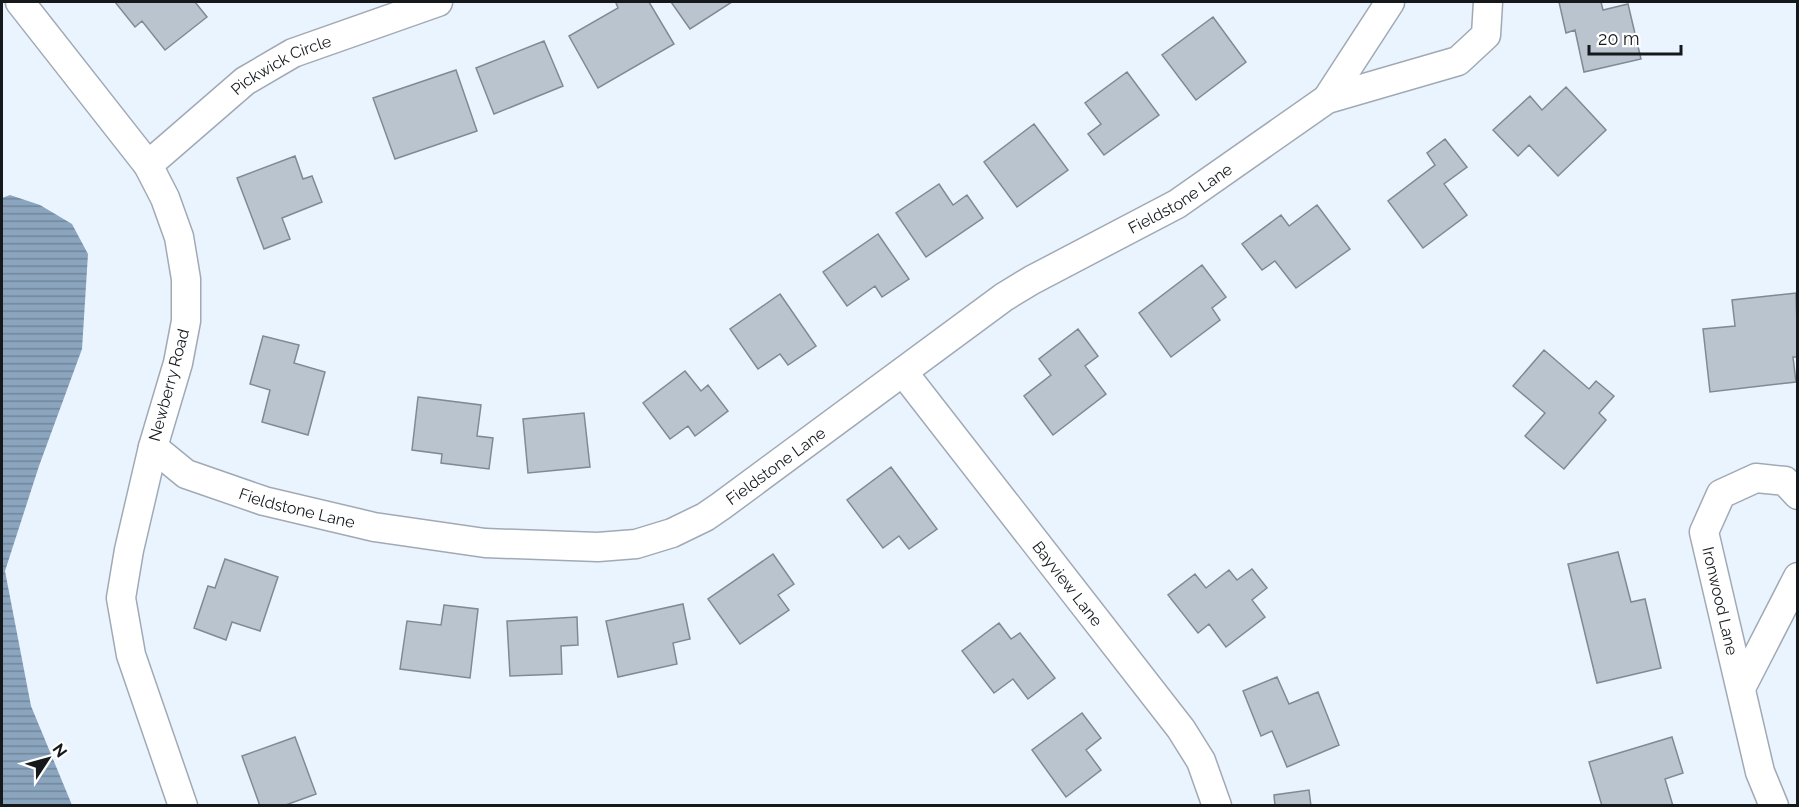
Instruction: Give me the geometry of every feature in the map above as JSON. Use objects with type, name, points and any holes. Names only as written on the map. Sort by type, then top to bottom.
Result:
[{"type":"street","name":"Newberry Road","points":[[20,2],[148,165],[165,198],[179,237],[186,279],[186,321],[178,363],[153,447],[129,550],[121,598],[126,614],[131,655],[183,806]]},
{"type":"street","name":"Pickwick Circle","points":[[148,165],[245,81],[293,53],[438,2]]},
{"type":"street","name":"Fieldstone Lane","points":[[1327,99],[1390,2]]},
{"type":"street","name":"Fieldstone Lane","points":[[153,447],[186,474],[264,501],[374,527],[485,543],[598,548],[636,543],[672,533],[705,517],[1005,297],[1032,280],[1177,204],[1327,99],[1458,62],[1486,35],[1488,2]]},
{"type":"street","name":"Bayview Lane","points":[[903,372],[1181,729],[1202,761],[1217,806]]},
{"type":"street","name":"Ironwood Lane","points":[[1774,806],[1760,772],[1704,532],[1721,494],[1756,478],[1785,482],[1797,495]]},
{"type":"street","name":"Ironwood Lane","points":[[1741,688],[1797,577]]},
{"type":"water","points":[[10,195],[40,205],[72,224],[88,254],[82,349],[39,466],[5,571],[31,706],[72,805],[2,805],[2,198]]},
{"type":"building","points":[[115,2],[195,2],[207,17],[165,50],[142,21],[135,27]]},
{"type":"building","points":[[649,2],[674,44],[598,88],[569,36],[618,8],[616,3]]},
{"type":"building","points":[[671,2],[732,2],[690,29]]},
{"type":"building","points":[[1559,2],[1601,2],[1603,10],[1628,4],[1641,59],[1584,72],[1575,30],[1566,33]]},
{"type":"building","points":[[1213,17],[1246,62],[1196,100],[1162,55]]},
{"type":"building","points":[[544,41],[563,86],[494,114],[476,68]]},
{"type":"building","points":[[456,70],[477,131],[395,159],[373,98]]},
{"type":"building","points":[[1127,72],[1159,115],[1104,155],[1088,134],[1101,124],[1085,103]]},
{"type":"building","points":[[1566,87],[1606,130],[1558,176],[1529,145],[1518,156],[1493,130],[1530,96],[1542,110]]},
{"type":"building","points":[[1034,124],[1068,170],[1017,207],[984,162]]},
{"type":"building","points":[[1445,139],[1467,167],[1444,184],[1467,215],[1423,248],[1388,201],[1435,165],[1427,153]]},
{"type":"building","points":[[295,156],[303,179],[312,176],[322,202],[282,218],[290,239],[264,249],[237,178]]},
{"type":"building","points":[[939,184],[953,205],[967,195],[983,218],[926,257],[896,213]]},
{"type":"building","points":[[1317,205],[1350,249],[1296,288],[1275,261],[1262,270],[1242,244],[1281,215],[1289,226]]},
{"type":"building","points":[[878,234],[909,279],[882,297],[875,286],[847,306],[823,272]]},
{"type":"building","points":[[1202,265],[1226,297],[1212,308],[1220,320],[1171,357],[1139,313]]},
{"type":"building","points":[[1796,293],[1798,357],[1793,357],[1796,382],[1710,392],[1703,329],[1735,326],[1732,300]]},
{"type":"building","points":[[780,294],[816,346],[788,365],[780,354],[758,369],[730,329]]},
{"type":"building","points":[[1078,329],[1098,356],[1085,366],[1106,394],[1053,435],[1024,396],[1051,375],[1039,359]]},
{"type":"building","points":[[263,336],[299,345],[294,363],[325,372],[308,435],[262,422],[270,390],[250,384]]},
{"type":"building","points":[[1544,350],[1589,389],[1596,381],[1614,396],[1599,413],[1606,420],[1564,469],[1525,436],[1545,413],[1513,386]]},
{"type":"building","points":[[685,371],[701,391],[708,385],[728,411],[695,436],[688,426],[670,439],[643,403]]},
{"type":"building","points":[[418,397],[481,405],[477,436],[493,438],[489,469],[441,463],[442,454],[412,450]]},
{"type":"building","points":[[584,413],[590,467],[528,473],[523,419]]},
{"type":"building","points":[[891,467],[937,529],[909,549],[899,536],[883,548],[847,500]]},
{"type":"building","points":[[1618,552],[1631,602],[1645,599],[1661,668],[1597,683],[1568,564]]},
{"type":"building","points":[[773,554],[794,584],[778,595],[789,610],[740,644],[708,599]]},
{"type":"building","points":[[225,559],[278,577],[260,631],[232,622],[226,640],[194,628],[208,586],[215,588]]},
{"type":"building","points":[[1252,569],[1267,588],[1252,600],[1265,617],[1226,647],[1209,624],[1198,633],[1168,595],[1195,574],[1206,588],[1229,570],[1237,580]]},
{"type":"building","points":[[683,604],[690,639],[673,643],[677,664],[618,677],[606,621]]},
{"type":"building","points":[[444,605],[478,609],[470,678],[400,669],[407,621],[441,625]]},
{"type":"building","points":[[577,617],[578,645],[561,646],[562,674],[510,676],[507,621]]},
{"type":"building","points":[[999,623],[1011,639],[1020,633],[1055,678],[1028,699],[1013,679],[994,693],[962,651]]},
{"type":"building","points":[[1277,677],[1289,704],[1318,692],[1339,745],[1287,767],[1272,731],[1261,736],[1243,691]]},
{"type":"building","points":[[1082,713],[1101,738],[1086,750],[1101,770],[1066,797],[1032,750]]},
{"type":"building","points":[[295,737],[316,794],[283,806],[260,806],[242,756]]},
{"type":"building","points":[[1672,737],[1683,773],[1665,779],[1673,806],[1602,806],[1589,762]]},
{"type":"building","points":[[1309,790],[1311,806],[1275,806],[1274,795]]}]
